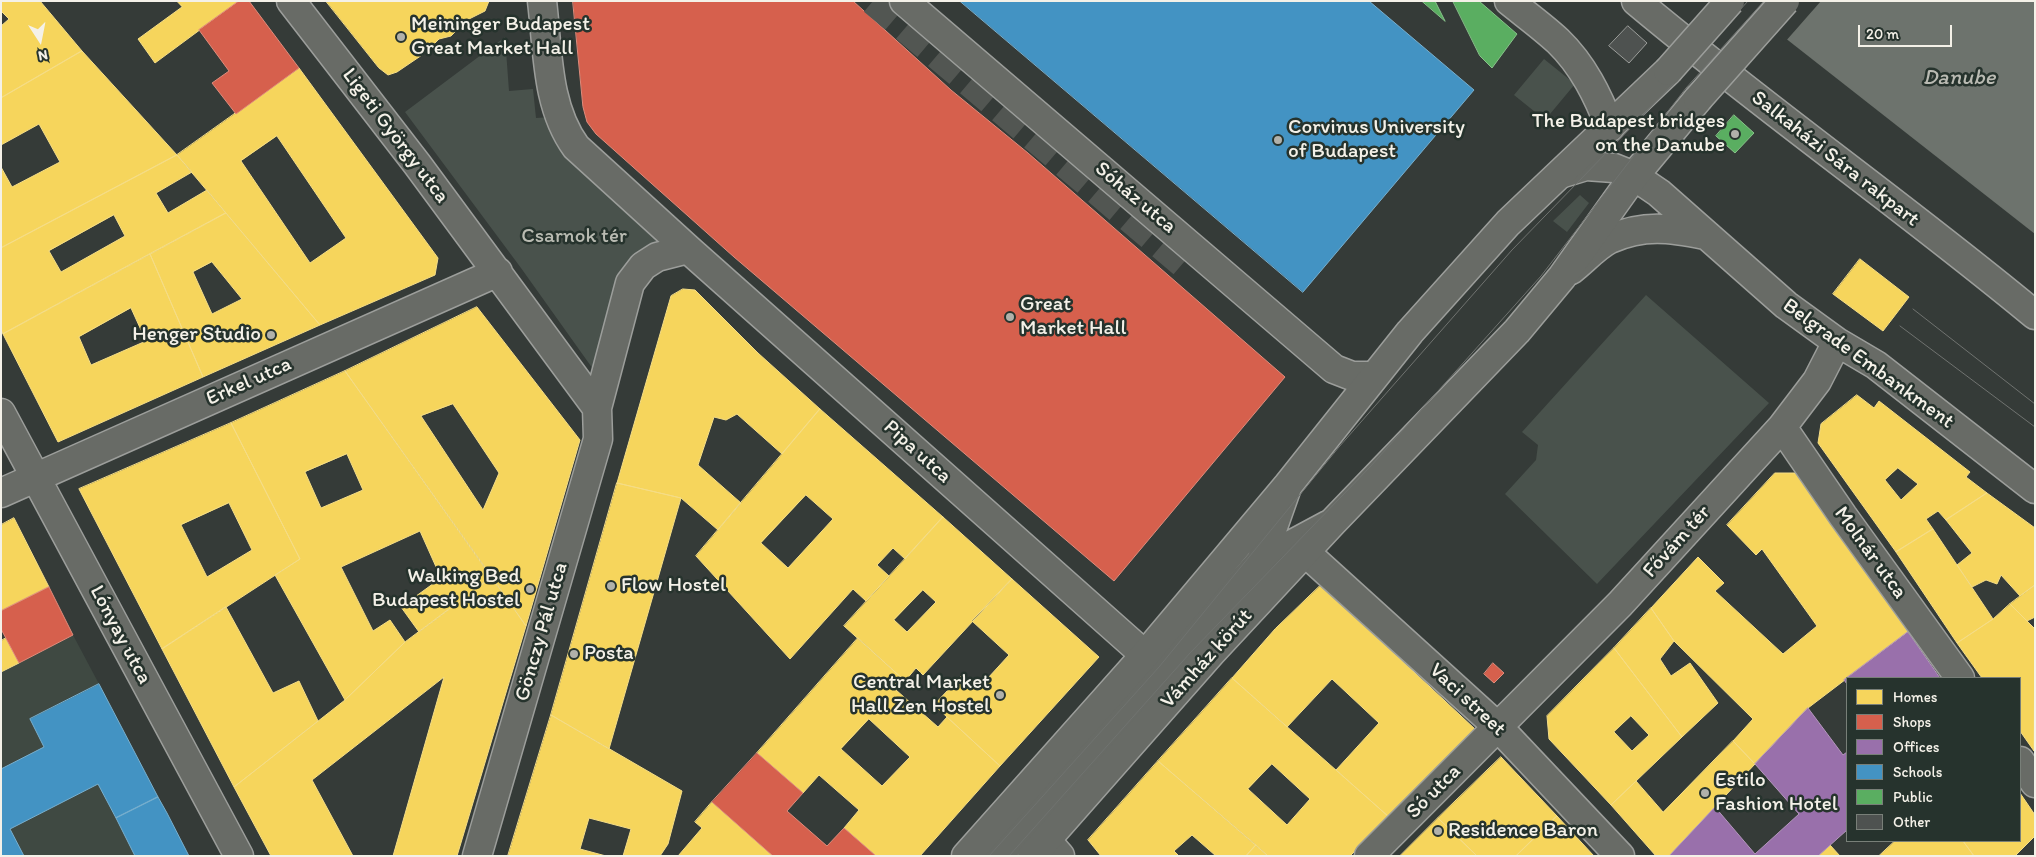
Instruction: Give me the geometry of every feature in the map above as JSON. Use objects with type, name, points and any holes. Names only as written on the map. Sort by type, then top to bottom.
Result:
[{"type":"street","name":"Ligeti György utca","points":[[291,1],[498,272]]},
{"type":"street","points":[[542,1],[553,96],[566,134],[576,147],[688,249]]},
{"type":"street","name":"Sóház utca","points":[[904,1],[1334,369],[1352,376],[1374,376]]},
{"type":"street","points":[[1509,1],[1558,41],[1575,60],[1599,97],[1610,127]]},
{"type":"street","name":"Salkaházi Sára rakpart","points":[[1636,1],[1705,59],[1897,206],[2035,315]]},
{"type":"street","points":[[1374,376],[1508,223],[1668,71],[1730,1]]},
{"type":"street","points":[[1332,524],[1517,331],[1562,277],[1634,176],[1698,98],[1785,1]]},
{"type":"street","points":[[1562,172],[1586,166],[1614,168],[1634,176],[1659,194],[1705,235]]},
{"type":"street","points":[[1562,277],[1609,240],[1647,228],[1669,227],[1705,235]]},
{"type":"street","name":"Belgrade Embankment","points":[[1705,235],[1786,304],[1837,342],[1876,365],[2035,489]]},
{"type":"street","points":[[597,408],[630,283],[643,266],[657,257],[688,249]]},
{"type":"street","name":"Pipa utca","points":[[688,249],[1154,663]]},
{"type":"street","points":[[1189,269],[1294,358],[1308,360],[1321,357]]},
{"type":"street","points":[[498,272],[597,408]]},
{"type":"street","name":"Erkel utca","points":[[1,493],[498,272]]},
{"type":"street","name":"Fővám tér","points":[[1498,727],[1620,604],[1782,427],[1817,381],[1837,342]]},
{"type":"street","name":"Vámház körút","points":[[998,856],[1154,663],[1288,485],[1374,376]]},
{"type":"street","name":"Gönczy Pál utca","points":[[477,856],[598,439],[597,408]]},
{"type":"street","name":"Lónyay utca","points":[[1,413],[239,856]]},
{"type":"street","name":"Molnár utca","points":[[1782,427],[1843,516],[1959,677]]},
{"type":"street","name":"Vámház körút","points":[[1261,561],[1288,485]]},
{"type":"street","name":"Vámház körút","points":[[966,856],[1154,663],[1261,561],[1332,524]]},
{"type":"street","name":"Vámház körút","points":[[1046,851],[1211,653],[1332,524]]},
{"type":"street","name":"Vaci street","points":[[1305,552],[1498,727],[1620,856]]},
{"type":"street","name":"Só utca","points":[[1370,856],[1498,727]]},
{"type":"street","points":[[2021,762],[2035,783]]},
{"type":"shaded area","points":[[73,635],[189,856],[1,856],[1,672]]},
{"type":"green space","name":"Csarnok tér","points":[[505,37],[509,91],[533,89],[536,118],[551,117],[666,238],[646,247],[628,266],[593,369],[521,268],[405,112]]},
{"type":"green space","points":[[1544,59],[1575,84],[1545,120],[1514,95]]},
{"type":"green space","points":[[1580,195],[1589,203],[1567,232],[1553,221]]},
{"type":"green space","points":[[1646,295],[1769,403],[1597,584],[1505,494],[1536,460],[1538,445],[1522,432]]},
{"type":"water","name":"Danube","points":[[1738,1],[2035,1],[2035,234]]},
{"type":"pier","points":[[1735,1],[1821,1],[1785,42]]},
{"type":"building: Homes","points":[[1,1],[40,1],[82,51],[1,98],[1,26],[9,19],[1,11]]},
{"type":"building: Homes","points":[[177,1],[239,1],[155,63],[138,39],[182,7]]},
{"type":"building: Homes","name":"Meininger Budapest Great Market Hall","points":[[326,1],[489,1],[485,11],[467,20],[451,36],[439,39],[425,53],[397,72],[388,75],[379,68]]},
{"type":"building: Homes","points":[[82,51],[177,155],[1,248],[1,167],[12,187],[60,162],[39,124],[1,145],[1,98]]},
{"type":"building: Homes","points":[[299,68],[438,258],[435,275],[320,325],[177,155]],"holes":[[[277,136],[346,238],[310,263],[241,161]]]},
{"type":"building: Homes","points":[[177,155],[192,172],[156,193],[168,213],[207,190],[226,213],[3,334],[1,329],[1,248]],"holes":[[[114,215],[125,236],[61,272],[49,251]]]},
{"type":"building: Homes","points":[[226,213],[320,325],[203,377],[150,254]],"holes":[[[212,262],[242,299],[212,314],[193,272]]]},
{"type":"building: Homes","points":[[150,254],[203,377],[58,442],[3,334]],"holes":[[[131,308],[146,341],[91,365],[79,337]]]},
{"type":"building: Homes","points":[[1860,259],[1909,297],[1883,331],[1833,294]]},
{"type":"building: Homes","points":[[683,289],[695,290],[758,353],[820,409],[782,454],[737,414],[726,420],[714,417],[698,465],[741,503],[718,530],[681,498],[617,483],[671,296]]},
{"type":"building: Homes","points":[[477,307],[580,440],[526,626],[345,371]],"holes":[[[453,404],[499,473],[483,510],[421,416]]]},
{"type":"building: Homes","points":[[345,371],[492,577],[419,632],[401,607],[441,578],[420,531],[341,567],[373,631],[390,620],[405,642],[345,700],[275,575],[300,559],[231,423]],"holes":[[[347,454],[363,490],[321,508],[305,472]]]},
{"type":"building: Homes","points":[[1857,395],[1874,408],[1879,401],[1970,472],[1966,477],[1987,493],[1946,520],[1938,511],[1926,519],[1933,529],[1896,552],[1818,443],[1821,424]],"holes":[[[1898,468],[1918,484],[1901,500],[1885,480]]]},
{"type":"building: Homes","points":[[820,409],[943,517],[905,559],[893,548],[877,565],[889,576],[866,601],[853,589],[790,659],[696,556]],"holes":[[[806,495],[833,519],[788,568],[761,543]]]},
{"type":"building: Homes","points":[[231,423],[300,559],[162,649],[79,489]],"holes":[[[229,503],[252,550],[207,577],[181,525]]]},
{"type":"building: Homes","points":[[1775,473],[1798,473],[1908,632],[1849,677],[1846,677],[1846,679],[1808,708],[1755,764],[1733,741],[1753,719],[1674,641],[1651,608],[1698,557],[1724,583],[1715,591],[1783,654],[1817,626],[1762,549],[1756,555],[1727,525]]},
{"type":"building: Homes","points":[[617,483],[681,498],[609,749],[551,715]]},
{"type":"building: Homes","points":[[1987,493],[2035,528],[2035,585],[2020,596],[2001,575],[1997,584],[1986,580],[1972,587],[1957,565],[1972,553],[1946,520]]},
{"type":"building: Homes","points":[[943,517],[1012,579],[923,675],[916,668],[905,681],[844,626]],"holes":[[[923,590],[936,602],[907,632],[894,620]]]},
{"type":"building: Homes","points":[[14,518],[49,587],[1,611],[1,525]]},
{"type":"building: Homes","points":[[1933,529],[1993,619],[1957,643],[1896,552]]},
{"type":"building: Homes","points":[[492,577],[526,626],[457,856],[393,856],[444,677],[312,780],[353,856],[271,856],[234,787],[345,700],[405,642]]},
{"type":"building: Homes","points":[[1012,579],[1099,657],[1000,766],[934,705],[961,676],[977,690],[1009,655],[972,621]]},
{"type":"building: Homes","points":[[1321,585],[1476,730],[1389,817],[1336,770],[1379,723],[1332,679],[1287,727],[1232,678],[1275,629]]},
{"type":"building: Homes","points":[[2035,585],[2035,617],[2027,621],[2010,604]]},
{"type":"building: Homes","points":[[2010,604],[2035,629],[2034,751],[2021,732],[2021,677],[1981,677],[1957,643],[1993,619]]},
{"type":"building: Homes","points":[[226,607],[273,693],[299,681],[318,721],[234,787],[162,649]]},
{"type":"building: Homes","points":[[1651,608],[1674,641],[1660,659],[1671,676],[1690,663],[1718,703],[1682,737],[1614,648]]},
{"type":"building: Homes","points":[[6,638],[19,663],[1,672],[1,641]]},
{"type":"building: Homes","points":[[858,638],[905,681],[896,690],[938,727],[947,717],[1000,766],[920,856],[876,856],[844,828],[859,810],[819,775],[803,793],[757,753]],"holes":[[[869,719],[910,757],[882,786],[841,749]]]},
{"type":"building: Homes","points":[[1614,648],[1682,737],[1611,805],[1549,739],[1547,716]],"holes":[[[1631,716],[1649,735],[1632,751],[1614,732]]]},
{"type":"building: Homes","points":[[1232,678],[1389,817],[1350,856],[1268,856],[1158,761]],"holes":[[[1272,764],[1310,799],[1287,825],[1248,789]]]},
{"type":"building: Homes","points":[[551,715],[682,791],[668,844],[660,856],[623,856],[631,829],[589,818],[580,849],[606,856],[508,856]]},
{"type":"building: Homes","name":"Estilo Fashion Hotel","points":[[1733,741],[1755,764],[1669,856],[1656,856],[1611,805],[1636,781],[1663,812]]},
{"type":"building: Homes","points":[[1501,757],[1557,816],[1516,856],[1477,856],[1438,818]]},
{"type":"building: Homes","points":[[1158,761],[1256,845],[1246,856],[1216,856],[1192,835],[1174,851],[1179,856],[1101,856],[1088,840]]},
{"type":"building: Homes","points":[[2021,794],[2035,815],[2035,836],[2015,856],[1974,856],[1964,842],[2021,842]]},
{"type":"building: Homes","points":[[712,802],[773,856],[678,856],[702,828],[695,822]]},
{"type":"building: Homes","points":[[1557,816],[1594,856],[1516,856]]},
{"type":"building: Homes","name":"Residence Baron","points":[[1438,818],[1477,856],[1400,856]]},
{"type":"building: Homes","points":[[1894,842],[1964,842],[1974,856],[1879,856]]},
{"type":"building: Homes","points":[[1256,845],[1268,856],[1246,856]]},
{"type":"building: Homes","points":[[1830,845],[1840,856],[1818,856]]},
{"type":"building: Shops","points":[[239,1],[249,1],[299,68],[236,114],[212,83],[229,71],[199,30]]},
{"type":"building: Shops","name":"Great Market Hall","points":[[573,1],[853,1],[951,90],[1028,153],[1285,377],[1114,581],[734,257],[596,134],[587,122],[583,107]]},
{"type":"building: Shops","points":[[49,587],[73,635],[19,663],[1,629],[1,611]]},
{"type":"building: Shops","points":[[1493,663],[1504,673],[1494,683],[1484,674]]},
{"type":"building: Shops","points":[[757,753],[803,793],[787,811],[827,846],[844,828],[876,856],[773,856],[712,802]]},
{"type":"building: Offices","points":[[1908,632],[1939,677],[1848,677]]},
{"type":"building: Offices","points":[[1808,708],[1843,755],[1846,753],[1846,831],[1818,856],[1669,856],[1715,807],[1755,854],[1799,814],[1755,764]]},
{"type":"building: Schools","name":"Corvinus University of Budapest","points":[[960,1],[1369,1],[1474,90],[1303,292]]},
{"type":"building: Schools","points":[[99,684],[158,797],[116,818],[98,784],[10,829],[24,856],[1,856],[1,769],[44,747],[30,719]]},
{"type":"building: Schools","points":[[158,797],[189,856],[135,856],[116,818]]},
{"type":"building: Public","points":[[1422,1],[1435,1],[1445,21]]},
{"type":"building: Public","points":[[1453,1],[1479,1],[1517,34],[1492,68],[1480,56]]},
{"type":"building: Public","name":"The Budapest bridges on the Danube","points":[[1734,115],[1754,133],[1735,153],[1716,136]]},
{"type":"building: Other","points":[[1628,26],[1647,43],[1629,63],[1609,46]]},
{"type":"tunnel","points":[[873,1],[1189,269]]},
{"type":"tram line","points":[[989,856],[1159,667],[1339,447],[1512,250],[1677,80],[1748,1]]},
{"type":"tram line","points":[[1009,856],[1190,653],[1370,467],[1541,276],[1686,88],[1764,1]]},
{"type":"tram line","points":[[1913,309],[2035,404]]},
{"type":"tram line","points":[[1900,326],[2035,427]]},
{"type":"place","name":"Meininger Budapest Great Market Hall","points":[[401,37]]},
{"type":"place","name":"The Budapest bridges on the Danube","points":[[1735,134]]},
{"type":"place","name":"Corvinus University of Budapest","points":[[1278,140]]},
{"type":"place","name":"Great Market Hall","points":[[1010,317]]},
{"type":"place","name":"Henger Studio","points":[[271,335]]},
{"type":"place","name":"Flow Hostel","points":[[611,586]]},
{"type":"place","name":"Walking Bed Budapest Hostel","points":[[530,589]]},
{"type":"place","name":"Posta","points":[[574,654]]},
{"type":"place","name":"Central Market Hall Zen Hostel","points":[[1000,695]]},
{"type":"place","name":"Estilo Fashion Hotel","points":[[1705,793]]},
{"type":"place","name":"Residence Baron","points":[[1438,831]]}]
